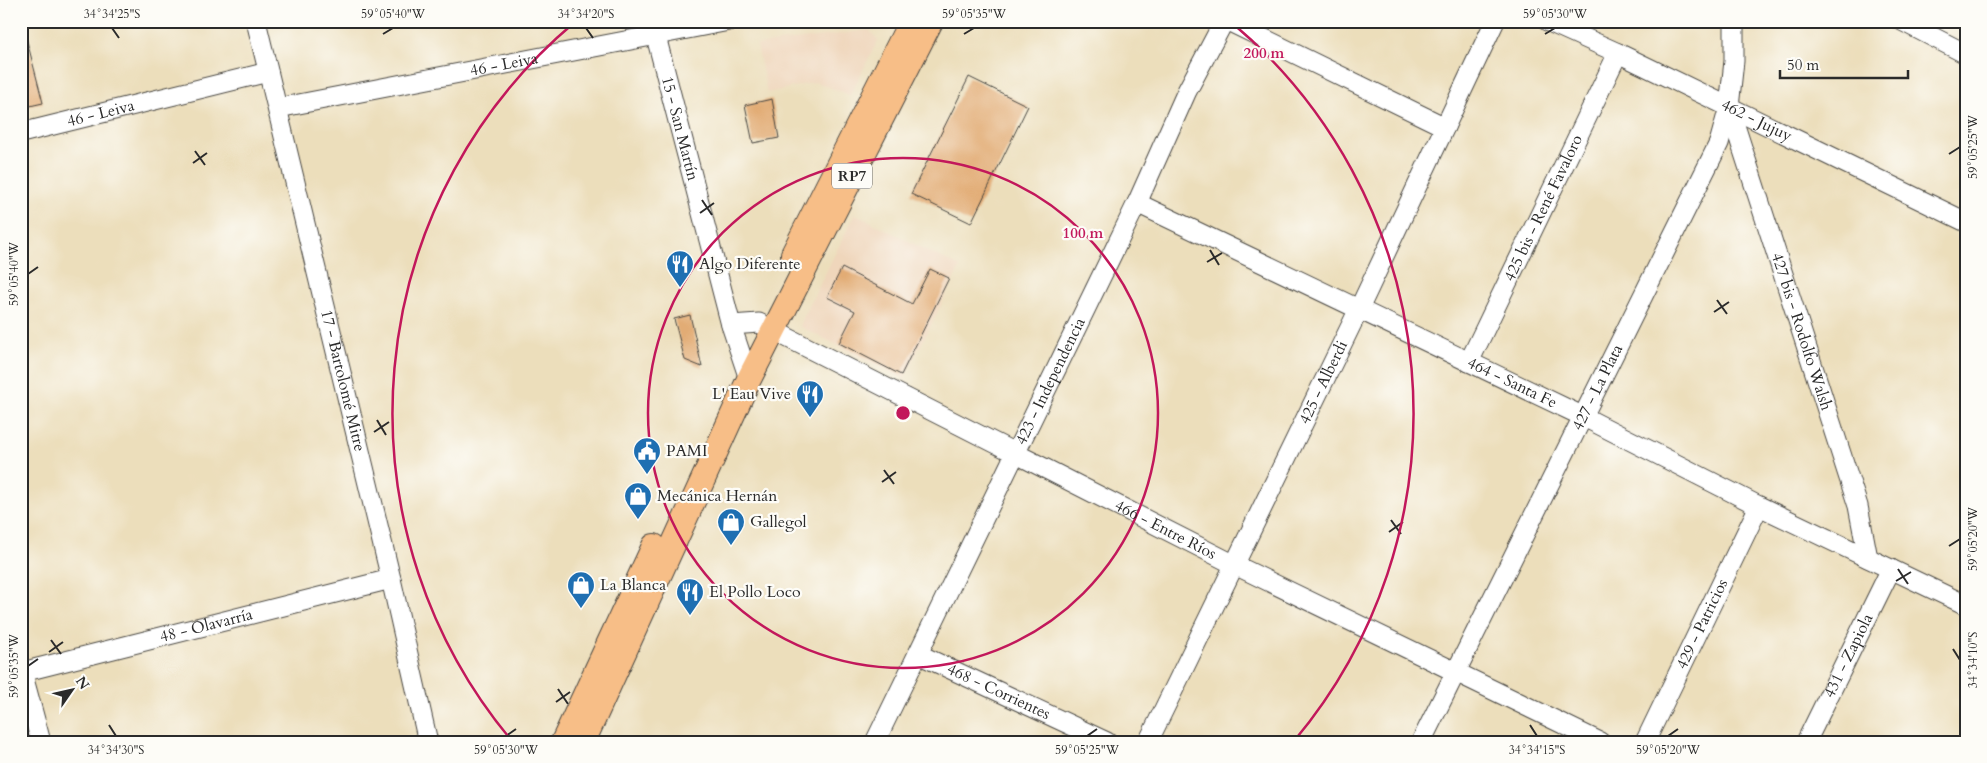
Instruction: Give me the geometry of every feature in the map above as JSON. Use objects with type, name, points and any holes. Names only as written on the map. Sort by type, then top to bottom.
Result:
[{"type":"main road","name":"RP7","points":[[563,742],[766,327],[911,21]]},
{"type":"main road","name":"RP7","points":[[766,327],[931,21]]},
{"type":"main road","name":"RP7","points":[[583,742],[745,369]]},
{"type":"street","name":"17 - Bartolomé Mitre","points":[[256,21],[391,579],[428,742]]},
{"type":"street","name":"46 - Leiva","points":[[278,108],[654,28],[729,21]]},
{"type":"street","points":[[1226,21],[1445,127]]},
{"type":"street","name":"423 - Independencia","points":[[875,742],[1137,203],[1187,91],[1226,21]]},
{"type":"street","name":"425 - Alberdi","points":[[1148,742],[1359,309],[1495,21]]},
{"type":"street","name":"462 - Jujuy","points":[[1547,21],[1618,53],[1966,222]]},
{"type":"street","name":"427 - La Plata","points":[[1421,742],[1719,143],[1729,108],[1734,61],[1734,21]]},
{"type":"street","points":[[1902,21],[1966,54]]},
{"type":"street","name":"15 - San Martín","points":[[654,28],[731,325],[745,369]]},
{"type":"street","name":"425 bis - René Favaloro","points":[[1469,362],[1618,53]]},
{"type":"street","name":"46 - Leiva","points":[[21,133],[268,72]]},
{"type":"street","name":"427 bis - Rodolfo Walsh","points":[[1729,108],[1858,506],[1868,558]]},
{"type":"street","name":"464 - Santa Fe","points":[[1137,203],[1582,416],[1759,506],[1966,605]]},
{"type":"street","points":[[731,325],[766,327]]},
{"type":"street","name":"466 - Entre Ríos","points":[[766,327],[1235,565],[1600,742]]},
{"type":"street","name":"429 - Patricios","points":[[1645,742],[1759,506]]},
{"type":"street","name":"431 - Zapiola","points":[[1806,742],[1891,569]]},
{"type":"street","name":"48 - Olavarría","points":[[22,670],[391,579]]},
{"type":"street","name":"468 - Corrientes","points":[[918,654],[1107,742]]},
{"type":"street","points":[[22,670],[41,742]]},
{"type":"shaded area","points":[[869,30],[878,40],[850,95],[816,82],[767,93],[757,45]]},
{"type":"shaded area","points":[[855,214],[960,267],[904,379],[799,326]]},
{"type":"building","points":[[21,37],[26,37],[43,103],[21,108]]},
{"type":"building","points":[[969,77],[1028,106],[971,223],[911,194]]},
{"type":"building","points":[[772,99],[779,138],[753,143],[745,105]]},
{"type":"building","points":[[842,268],[912,304],[930,269],[949,278],[901,375],[839,343],[855,311],[827,297]]},
{"type":"building","points":[[690,315],[702,367],[685,360],[674,319]]},
{"type":"place","name":"Algo Diferente","points":[[680,288]]},
{"type":"place","name":"L' Eau Vive","points":[[810,418]]},
{"type":"place","name":"PAMI","points":[[647,475]]},
{"type":"place","name":"Mecánica Hernán","points":[[638,520]]},
{"type":"place","name":"Gallegol","points":[[731,546]]},
{"type":"place","name":"La Blanca","points":[[581,609]]},
{"type":"place","name":"El Pollo Loco","points":[[690,616]]}]
